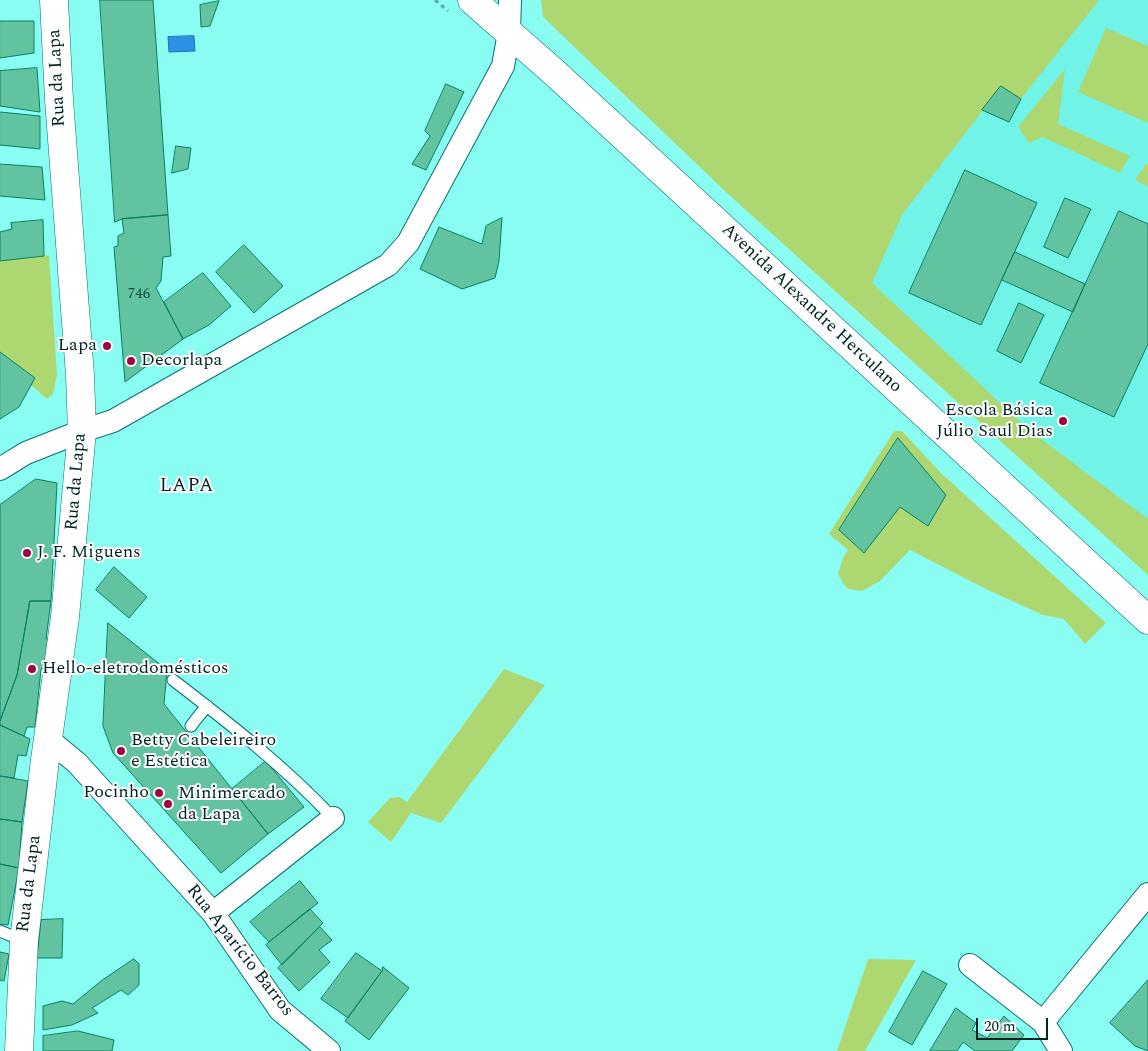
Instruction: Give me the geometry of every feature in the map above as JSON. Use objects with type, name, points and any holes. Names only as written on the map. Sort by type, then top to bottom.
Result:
[{"type":"street","name":"Rua da Lapa","points":[[19,1051],[12,936],[48,739],[66,617],[82,431],[80,375],[59,100],[54,0]]},
{"type":"street","name":"Avenida Alexandre Herculano","points":[[472,0],[570,87],[1148,620]]},
{"type":"street","points":[[0,469],[26,453],[113,421],[388,265],[408,242],[503,66],[509,33],[510,0]]},
{"type":"street","name":"Rua Aparício Barros","points":[[48,739],[77,763],[213,913],[280,1010],[329,1051]]},
{"type":"street","points":[[213,913],[334,818]]},
{"type":"street","points":[[1043,1022],[1148,894]]},
{"type":"street","points":[[970,965],[1043,1022],[1061,1051]]},
{"type":"lane","points":[[173,680],[271,759],[334,818]]},
{"type":"lane","points":[[191,726],[207,706]]},
{"type":"shaded area","points":[[541,0],[1099,0],[1021,99],[1001,87],[902,215],[872,283],[1029,430],[1148,519],[1148,575],[726,192],[543,17]]},
{"type":"shaded area","name":"Escola Básica Júlio Saul Dias","points":[[1054,0],[1148,0],[1148,575],[808,266]]},
{"type":"shaded area","points":[[1106,28],[1148,46],[1148,123],[1078,92]]},
{"type":"shaded area","points":[[1065,69],[1058,124],[1130,156],[1120,173],[1043,137],[1029,143],[1018,127]]},
{"type":"shaded area","points":[[1146,164],[1148,164],[1148,187],[1135,180]]},
{"type":"shaded area","points":[[49,255],[57,375],[53,394],[47,399],[31,385],[35,378],[0,352],[0,261]]},
{"type":"shaded area","points":[[894,431],[902,431],[941,473],[1106,623],[1085,644],[1064,619],[1043,615],[988,590],[910,550],[880,581],[862,591],[848,589],[838,574],[843,558],[848,550],[829,534]]},
{"type":"shaded area","points":[[504,669],[545,685],[441,823],[411,813],[391,842],[368,822],[390,798],[400,797],[407,802]]},
{"type":"shaded area","points":[[868,959],[916,960],[865,1051],[837,1051]]},
{"type":"water","points":[[194,36],[195,51],[169,52],[168,37]]},
{"type":"building","points":[[100,0],[153,0],[168,215],[122,219],[115,222]]},
{"type":"building","points":[[219,1],[210,26],[201,27],[200,5]]},
{"type":"building","points":[[0,21],[34,21],[34,53],[0,58]]},
{"type":"building","points":[[37,68],[40,112],[0,106],[0,71]]},
{"type":"building","points":[[446,84],[464,92],[426,170],[412,164],[430,136],[425,131]]},
{"type":"building","points":[[1001,86],[1021,99],[1009,122],[982,110]]},
{"type":"building","points":[[0,112],[40,116],[40,149],[0,145]]},
{"type":"building","points":[[176,146],[191,148],[188,169],[172,173]]},
{"type":"building","points":[[0,164],[42,167],[45,200],[0,196]]},
{"type":"building","points":[[965,170],[1037,203],[981,325],[909,293]]},
{"type":"building","points":[[1065,198],[1091,209],[1068,258],[1044,247]]},
{"type":"building","points":[[1119,211],[1148,224],[1148,344],[1114,417],[1040,383]]},
{"type":"building","points":[[168,215],[171,256],[163,257],[161,281],[156,288],[183,339],[125,382],[114,247],[118,246],[118,236],[124,233],[122,219]]},
{"type":"building","points":[[502,218],[499,261],[495,278],[462,289],[420,269],[439,227],[482,244],[486,226]]},
{"type":"building","points":[[43,220],[44,256],[0,261],[0,232],[12,229],[11,223]]},
{"type":"building","points":[[244,245],[283,286],[254,313],[216,272]]},
{"type":"building","points":[[1015,252],[1085,284],[1073,312],[1002,280]]},
{"type":"building","points":[[203,273],[231,306],[209,325],[183,339],[164,302]]},
{"type":"building","points":[[1019,303],[1044,315],[1021,363],[997,351]]},
{"type":"building","points":[[0,352],[35,378],[19,407],[0,419]]},
{"type":"building","points":[[898,438],[946,495],[928,526],[900,507],[864,553],[839,530]]},
{"type":"building","name":"J. F. Miguens","points":[[36,479],[57,483],[51,601],[30,601],[17,675],[0,721],[0,505]]},
{"type":"building","points":[[114,567],[147,597],[129,618],[96,590]]},
{"type":"building","name":"Hello-eletrodomésticos","points":[[30,601],[51,601],[46,639],[53,639],[50,669],[41,669],[35,727],[27,727],[24,736],[0,725],[0,721],[17,675]]},
{"type":"building","points":[[108,623],[167,670],[164,704],[268,834],[221,873],[113,753],[103,726]]},
{"type":"building","points":[[0,725],[30,739],[26,756],[18,755],[14,778],[0,776]]},
{"type":"building","points":[[266,761],[304,807],[268,834],[232,789]]},
{"type":"building","points":[[0,776],[28,781],[22,822],[0,819]]},
{"type":"building","points":[[0,819],[22,822],[19,868],[0,864]]},
{"type":"building","points":[[0,864],[19,868],[8,925],[0,924]]},
{"type":"building","points":[[300,881],[318,903],[269,942],[250,922]]},
{"type":"building","points":[[310,909],[323,923],[282,965],[266,945]]},
{"type":"building","points":[[63,919],[62,958],[37,958],[41,920]]},
{"type":"building","points":[[320,927],[332,940],[319,950],[330,962],[299,991],[278,968]]},
{"type":"building","points":[[0,952],[9,954],[4,981],[0,980]]},
{"type":"building","points":[[356,953],[382,971],[348,1018],[321,999]]},
{"type":"building","points":[[134,959],[139,964],[139,985],[128,995],[121,990],[92,1008],[98,1013],[72,1025],[43,1030],[43,1006],[62,1001],[73,1004],[101,981]]},
{"type":"building","points":[[383,967],[409,988],[369,1040],[345,1021]]},
{"type":"building","points":[[923,971],[947,984],[912,1045],[889,1032]]},
{"type":"building","points":[[1148,980],[1148,1051],[1135,1046],[1110,1023]]},
{"type":"building","points":[[956,1008],[976,1023],[972,1030],[987,1038],[1004,1016],[1024,1035],[1012,1051],[975,1051],[963,1042],[957,1051],[930,1051]]},
{"type":"building","points":[[78,1031],[114,1040],[112,1051],[43,1051],[43,1036]]},
{"type":"place","name":"Lapa","points":[[107,346]]},
{"type":"place","name":"Decorlapa","points":[[131,361]]},
{"type":"place","name":"Escola Básica Júlio Saul Dias","points":[[1063,421]]},
{"type":"place","name":"J. F. Miguens","points":[[27,553]]},
{"type":"place","name":"Hello-eletrodomésticos","points":[[32,669]]},
{"type":"place","name":"Betty Cabeleireiro e Estética","points":[[121,751]]},
{"type":"place","name":"Pocinho","points":[[159,793]]},
{"type":"place","name":"Minimercado da Lapa","points":[[168,804]]},
{"type":"district","name":"LAPA","points":[[187,487]]}]
